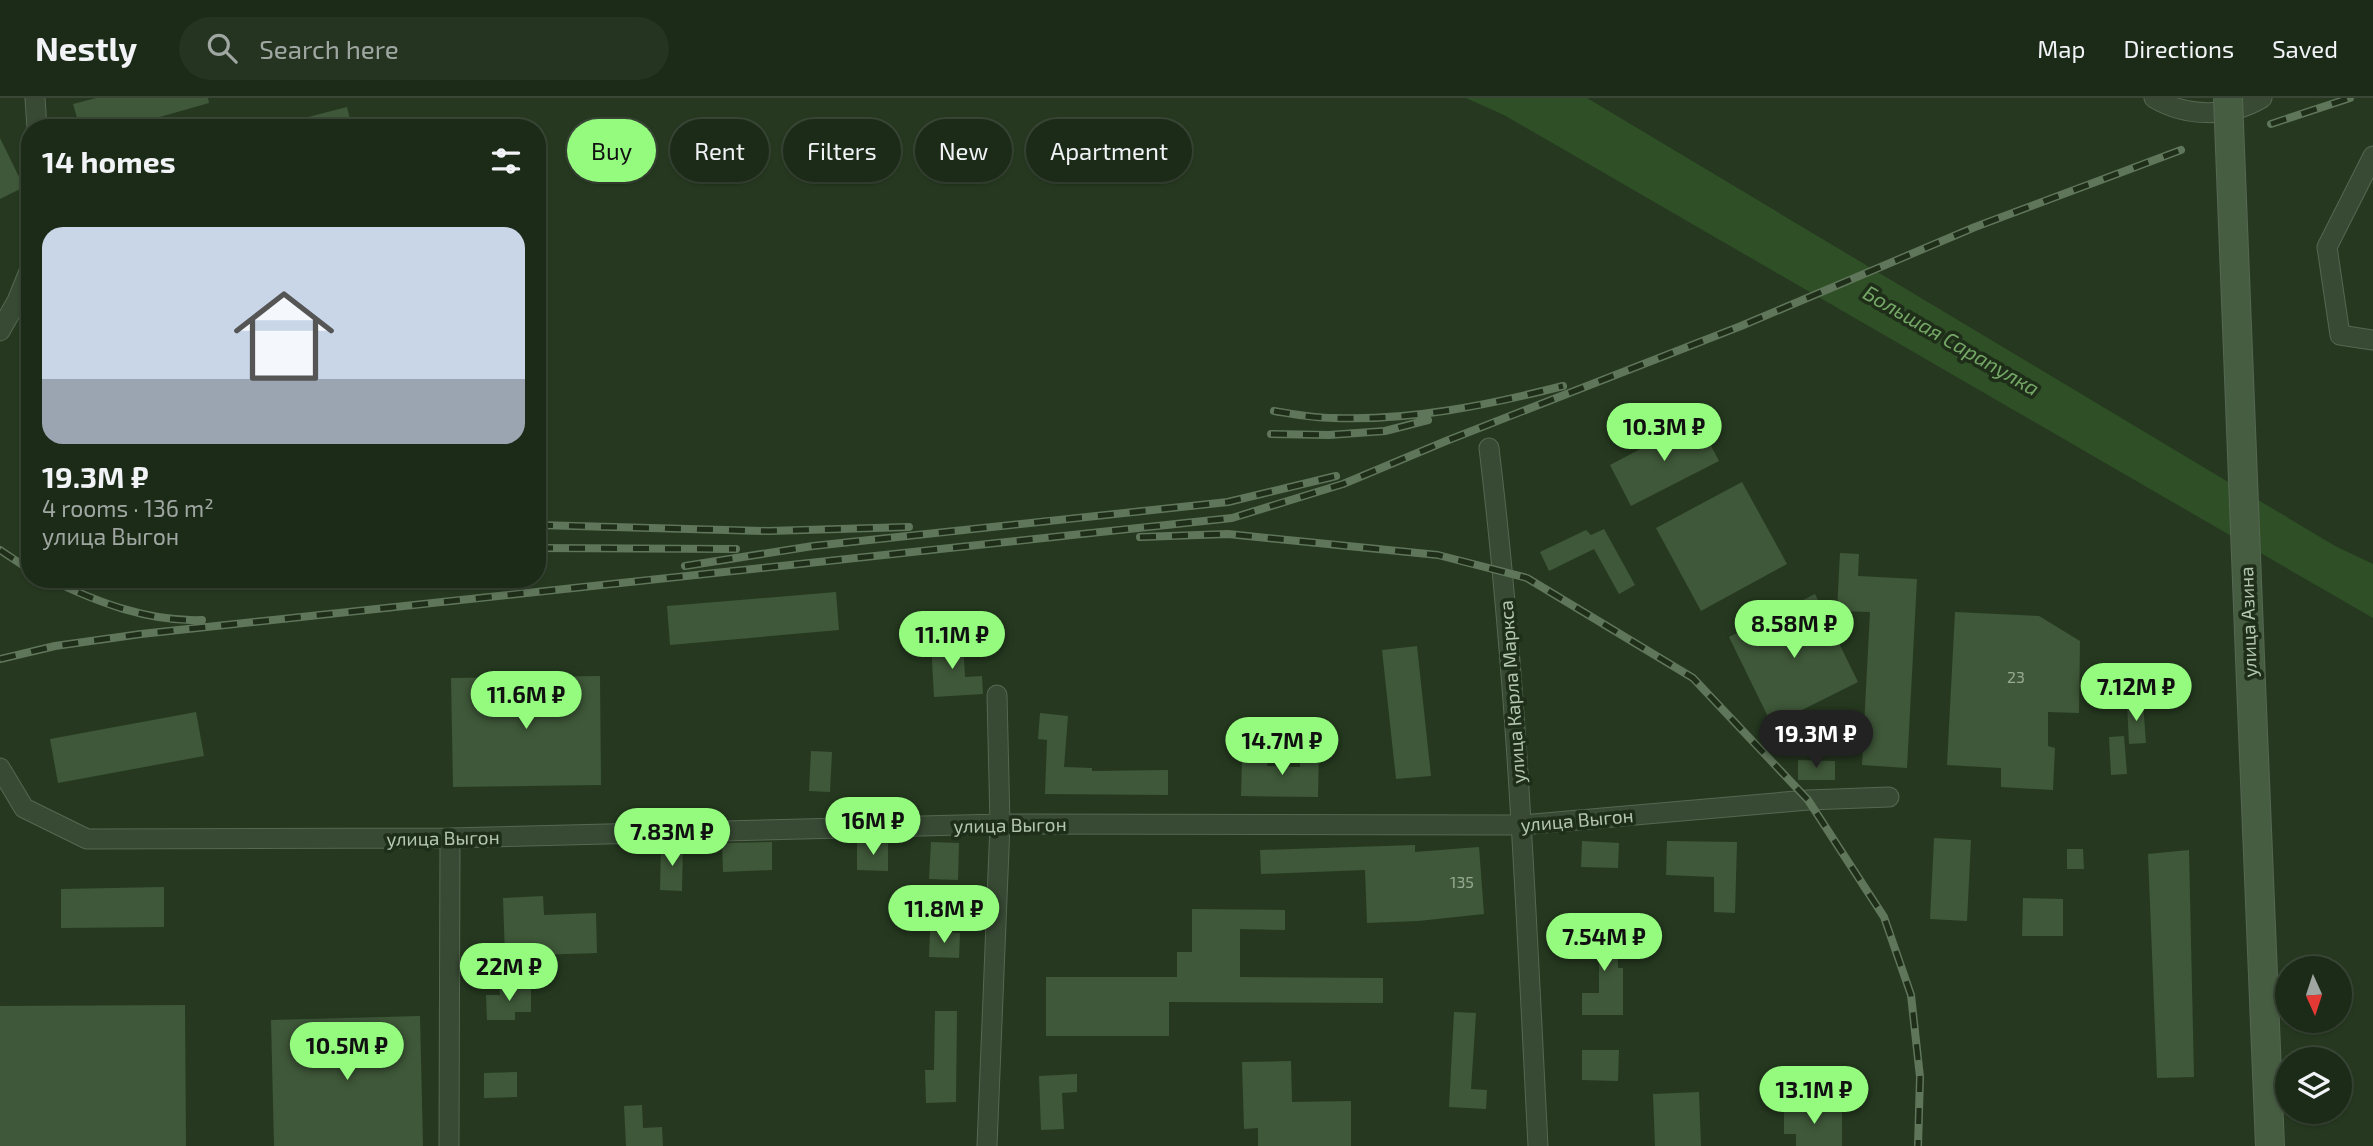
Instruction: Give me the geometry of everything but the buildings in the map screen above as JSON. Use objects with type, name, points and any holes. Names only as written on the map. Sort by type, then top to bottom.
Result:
[{"type":"main road","name":"улица Азина","points":[[2228,98],[2270,1146]]},
{"type":"street","points":[[35,98],[36,119]]},
{"type":"street","points":[[2154,98],[2177,110],[2204,113],[2248,106],[2262,98]]},
{"type":"street","points":[[2373,156],[2327,247],[2340,335],[2373,340]]},
{"type":"street","points":[[0,331],[21,291]]},
{"type":"street","name":"улица Карла Маркса","points":[[1489,448],[1504,572],[1522,825],[1538,1146]]},
{"type":"street","points":[[987,1146],[1000,824],[997,695]]},
{"type":"street","name":"улица Выгон","points":[[0,768],[23,808],[87,839],[450,838],[1000,824],[1522,825],[1808,800],[1889,797]]},
{"type":"street","points":[[449,1146],[450,838]]},
{"type":"water","name":"Большая Сарапулка","points":[[1466,98],[1587,98],[2335,546],[2373,564],[2373,618],[1504,115]]},
{"type":"railway","points":[[2271,124],[2350,98]]},
{"type":"railway","points":[[0,659],[55,646],[141,634],[1232,518],[1343,484],[1741,326],[1975,227],[2181,150]]},
{"type":"railway","points":[[1274,411],[1326,418],[1391,417],[1478,405],[1563,386]]},
{"type":"railway","points":[[1271,434],[1329,435],[1385,431],[1428,420]]},
{"type":"railway","points":[[685,566],[813,546],[1228,502],[1336,476]]},
{"type":"railway","points":[[546,525],[768,531],[909,527]]},
{"type":"railway","points":[[1140,537],[1228,534],[1438,555],[1527,578],[1693,678],[1808,800],[1884,917],[1911,995],[1920,1077],[1918,1146]]},
{"type":"railway","points":[[546,548],[736,549]]},
{"type":"railway","points":[[0,550],[21,564]]},
{"type":"railway","points":[[70,588],[143,614],[202,620]]}]
